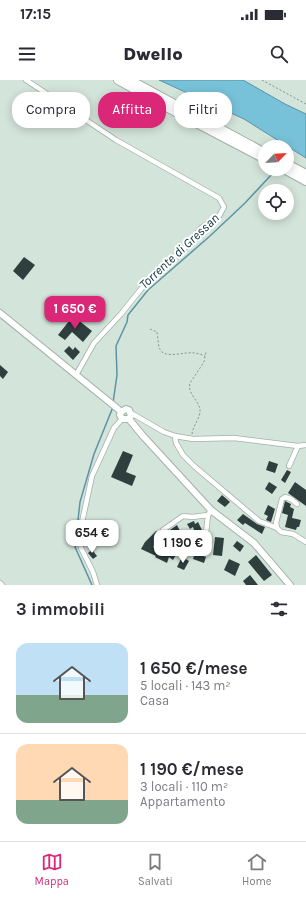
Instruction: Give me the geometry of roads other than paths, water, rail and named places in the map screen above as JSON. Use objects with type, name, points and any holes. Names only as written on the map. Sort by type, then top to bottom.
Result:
[{"type":"highway","points":[[118,80],[258,155]]},
{"type":"highway","points":[[130,80],[258,148]]},
{"type":"highway","points":[[294,168],[306,174]]},
{"type":"highway","points":[[294,174],[306,181]]},
{"type":"main road","points":[[0,313],[104,397],[121,412],[120,415],[127,417]]},
{"type":"main road","points":[[121,412],[126,409],[127,417],[210,512],[254,544],[290,585]]},
{"type":"street","points":[[26,80],[116,140],[219,198],[224,207],[219,216],[201,228],[187,246],[169,261],[141,289],[121,314],[94,342],[76,375]]},
{"type":"street","points":[[97,585],[81,548],[79,536],[92,476],[114,428],[127,417],[174,436],[193,439],[234,438],[298,446],[306,444]]},
{"type":"street","points":[[174,436],[183,455],[259,521],[277,528],[281,532],[293,534],[306,542]]},
{"type":"street","points":[[289,466],[298,446]]},
{"type":"street","points":[[277,528],[276,523],[282,499],[285,497],[291,499],[296,504]]},
{"type":"street","points":[[163,530],[182,516],[192,517],[210,512],[206,533],[191,540],[182,555]]},
{"type":"water","points":[[159,80],[243,80],[306,114],[306,158],[294,150],[294,140],[277,140],[244,119],[232,113],[232,92],[185,92]]},
{"type":"waterway","name":"Torrente di Gressan","points":[[113,403],[117,375],[116,346],[127,322],[128,315],[148,290],[210,236],[245,203],[270,176]]},
{"type":"waterway","name":"Torrente di Gressan","points":[[92,585],[75,547],[80,502],[94,454],[113,407]]}]
